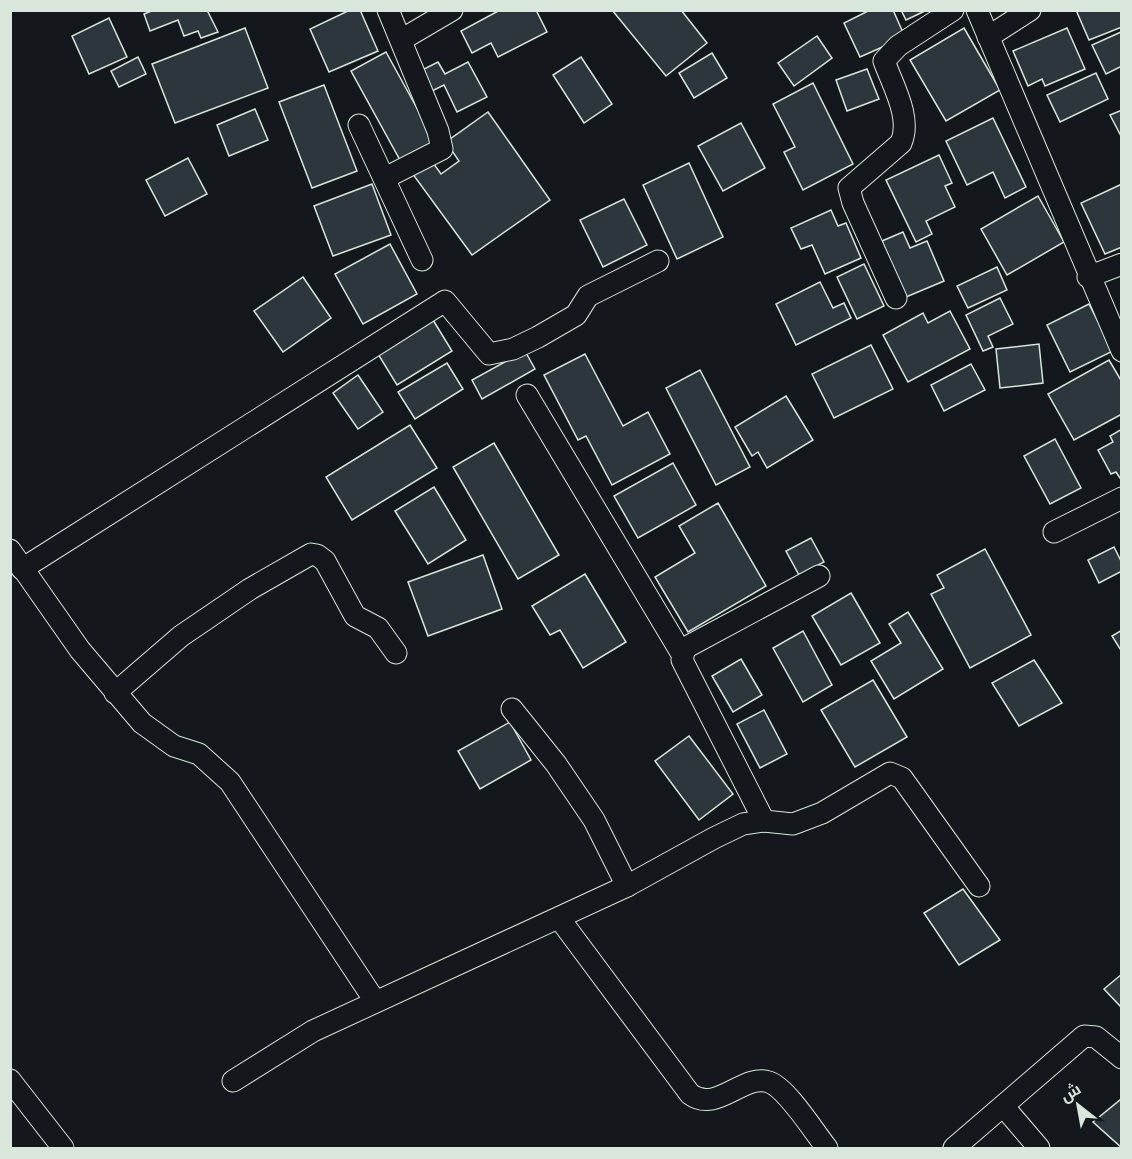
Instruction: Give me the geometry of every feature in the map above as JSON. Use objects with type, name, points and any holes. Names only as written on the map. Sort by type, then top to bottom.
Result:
[{"type":"street","points":[[385,178],[442,149],[438,131],[388,10]]},
{"type":"street","points":[[400,40],[452,10]]},
{"type":"street","points":[[896,298],[852,203],[849,188],[901,143],[905,134],[906,123],[884,62],[898,46],[953,10]]},
{"type":"street","points":[[977,10],[1088,277],[1122,351]]},
{"type":"street","points":[[988,37],[1030,10]]},
{"type":"street","points":[[359,125],[422,260]]},
{"type":"street","points":[[22,569],[445,301],[489,354],[513,349],[538,337],[576,315],[588,296],[658,261]]},
{"type":"street","points":[[1088,277],[1122,264]]},
{"type":"street","points":[[527,395],[682,654],[682,660],[764,821]]},
{"type":"street","points":[[1054,531],[1122,498]]},
{"type":"street","points":[[10,550],[115,693],[142,723],[174,746],[199,754],[230,782],[375,1001]]},
{"type":"street","points":[[115,693],[181,636],[250,589],[311,554],[325,561],[355,616],[378,628],[396,653]]},
{"type":"street","points":[[682,654],[686,648],[819,576]]},
{"type":"street","points":[[512,709],[556,764],[594,820],[627,886]]},
{"type":"street","points":[[232,1080],[313,1031],[627,886],[743,824],[764,821],[794,824],[822,813],[890,773],[902,778],[979,886]]},
{"type":"street","points":[[559,918],[690,1094],[706,1101],[757,1082],[768,1082],[783,1092],[827,1149]]},
{"type":"street","points":[[954,1149],[1084,1036],[1095,1037],[1122,1058]]},
{"type":"street","points":[[10,1080],[63,1149]]},
{"type":"street","points":[[1004,1107],[1039,1149]]},
{"type":"building","points":[[154,10],[207,10],[218,32],[201,38],[198,31],[184,36],[178,20],[150,31],[144,14]]},
{"type":"building","points":[[350,10],[360,10],[378,51],[329,72],[310,29]]},
{"type":"building","points":[[500,10],[536,10],[547,32],[498,57],[491,43],[472,53],[461,31]]},
{"type":"building","points":[[612,10],[681,10],[707,43],[666,76]]},
{"type":"building","points":[[870,10],[893,10],[905,37],[860,57],[844,23]]},
{"type":"building","points":[[901,10],[927,10],[906,20]]},
{"type":"building","points":[[1076,10],[1121,10],[1122,27],[1089,40]]},
{"type":"building","points":[[109,18],[127,57],[89,74],[72,36]]},
{"type":"building","points":[[245,28],[268,88],[175,123],[152,64]]},
{"type":"building","points":[[964,28],[1000,90],[946,121],[910,60]]},
{"type":"building","points":[[1067,28],[1085,69],[1045,86],[1042,79],[1028,86],[1013,51]]},
{"type":"building","points":[[1121,32],[1122,66],[1106,74],[1092,45]]},
{"type":"building","points":[[817,36],[832,58],[794,86],[778,63]]},
{"type":"building","points":[[386,52],[435,141],[400,160],[351,71]]},
{"type":"building","points":[[712,53],[727,78],[694,98],[679,73]]},
{"type":"building","points":[[138,57],[146,74],[119,87],[111,71]]},
{"type":"building","points":[[581,57],[612,104],[584,123],[553,75]]},
{"type":"building","points":[[438,62],[445,74],[468,62],[487,97],[457,112],[444,85],[430,92],[420,71]]},
{"type":"building","points":[[867,69],[879,99],[847,111],[836,80]]},
{"type":"building","points":[[1096,73],[1108,99],[1060,122],[1047,95]]},
{"type":"building","points":[[813,83],[853,164],[803,190],[784,152],[795,147],[773,104]]},
{"type":"building","points":[[324,85],[357,171],[312,188],[279,102]]},
{"type":"building","points":[[255,109],[268,140],[229,156],[217,125]]},
{"type":"building","points":[[1122,110],[1122,138],[1110,115]]},
{"type":"building","points":[[488,112],[550,200],[472,255],[412,173],[431,160],[441,174],[459,161],[446,142]]},
{"type":"building","points":[[993,118],[1026,187],[1005,198],[993,172],[967,185],[946,141]]},
{"type":"building","points":[[741,123],[765,168],[723,191],[698,146]]},
{"type":"building","points":[[939,155],[952,183],[945,186],[955,207],[926,221],[932,234],[916,242],[886,180]]},
{"type":"building","points":[[188,158],[207,194],[165,216],[146,180]]},
{"type":"building","points":[[689,163],[723,237],[677,259],[643,185]]},
{"type":"building","points":[[372,184],[391,235],[333,256],[314,206]]},
{"type":"building","points":[[1122,184],[1122,247],[1105,254],[1081,203]]},
{"type":"building","points":[[1038,196],[1064,242],[1007,275],[981,229]]},
{"type":"building","points":[[624,199],[647,245],[603,267],[580,220]]},
{"type":"building","points":[[831,210],[838,226],[846,223],[861,258],[825,274],[812,245],[801,249],[791,228]]},
{"type":"building","points":[[903,232],[910,248],[927,241],[944,281],[906,297],[882,241]]},
{"type":"building","points":[[390,244],[417,294],[363,324],[335,274]]},
{"type":"building","points":[[864,264],[884,306],[857,319],[837,277]]},
{"type":"building","points":[[997,267],[1007,290],[968,308],[957,286]]},
{"type":"building","points":[[303,277],[331,318],[283,352],[254,311]]},
{"type":"building","points":[[820,282],[833,308],[844,303],[851,318],[796,345],[776,304]]},
{"type":"building","points":[[1000,298],[1013,324],[988,336],[993,347],[983,351],[966,315]]},
{"type":"building","points":[[1089,304],[1113,351],[1070,372],[1047,325]]},
{"type":"building","points":[[950,311],[970,349],[908,382],[883,335],[923,313],[928,323]]},
{"type":"building","points":[[433,320],[452,351],[397,385],[378,354]]},
{"type":"building","points":[[1039,344],[1043,383],[1000,388],[996,349]]},
{"type":"building","points":[[871,345],[893,389],[834,418],[812,374]]},
{"type":"building","points":[[525,351],[535,369],[482,399],[472,380]]},
{"type":"building","points":[[585,354],[623,426],[648,412],[670,454],[612,485],[586,436],[578,440],[544,375]]},
{"type":"building","points":[[1109,360],[1122,382],[1122,414],[1074,440],[1048,394]]},
{"type":"building","points":[[447,363],[463,389],[415,419],[398,392]]},
{"type":"building","points":[[971,364],[985,390],[944,411],[931,385]]},
{"type":"building","points":[[700,370],[750,467],[716,485],[666,388]]},
{"type":"building","points":[[358,375],[383,412],[358,429],[333,393]]},
{"type":"building","points":[[786,396],[813,440],[767,468],[758,452],[752,456],[735,427]]},
{"type":"building","points":[[410,425],[437,468],[352,520],[326,477]]},
{"type":"building","points":[[1122,429],[1122,481],[1116,472],[1111,474],[1098,450],[1113,442],[1110,436]]},
{"type":"building","points":[[1055,439],[1081,488],[1050,504],[1024,456]]},
{"type":"building","points":[[494,443],[559,555],[518,579],[453,467]]},
{"type":"building","points":[[673,463],[696,505],[638,538],[614,496]]},
{"type":"building","points":[[434,487],[466,540],[428,564],[395,511]]},
{"type":"building","points":[[718,503],[766,586],[688,632],[655,577],[695,553],[679,526]]},
{"type":"building","points":[[811,538],[824,562],[799,575],[786,551]]},
{"type":"building","points":[[1114,547],[1122,563],[1122,571],[1099,583],[1088,560]]},
{"type":"building","points":[[985,549],[1031,635],[970,668],[931,594],[944,588],[937,575]]},
{"type":"building","points":[[483,555],[502,609],[428,636],[408,582]]},
{"type":"building","points":[[585,574],[626,642],[583,668],[560,630],[550,635],[532,606]]},
{"type":"building","points":[[851,593],[880,643],[841,665],[812,616]]},
{"type":"building","points":[[908,612],[943,669],[894,699],[871,661],[901,643],[889,624]]},
{"type":"building","points":[[1122,630],[1122,652],[1112,636]]},
{"type":"building","points":[[803,631],[832,685],[803,702],[773,648]]},
{"type":"building","points":[[741,659],[762,695],[733,712],[712,676]]},
{"type":"building","points":[[1034,660],[1062,703],[1019,726],[992,683]]},
{"type":"building","points":[[873,680],[907,737],[855,767],[821,710]]},
{"type":"building","points":[[764,710],[787,754],[760,768],[737,724]]},
{"type":"building","points":[[510,722],[531,760],[480,789],[458,751]]},
{"type":"building","points":[[689,736],[733,794],[699,820],[655,761]]},
{"type":"building","points":[[963,889],[1000,940],[959,965],[924,913]]},
{"type":"building","points":[[1122,974],[1122,1008],[1104,989]]},
{"type":"building","points":[[1120,1100],[1122,1101],[1122,1148],[1093,1122]]}]
